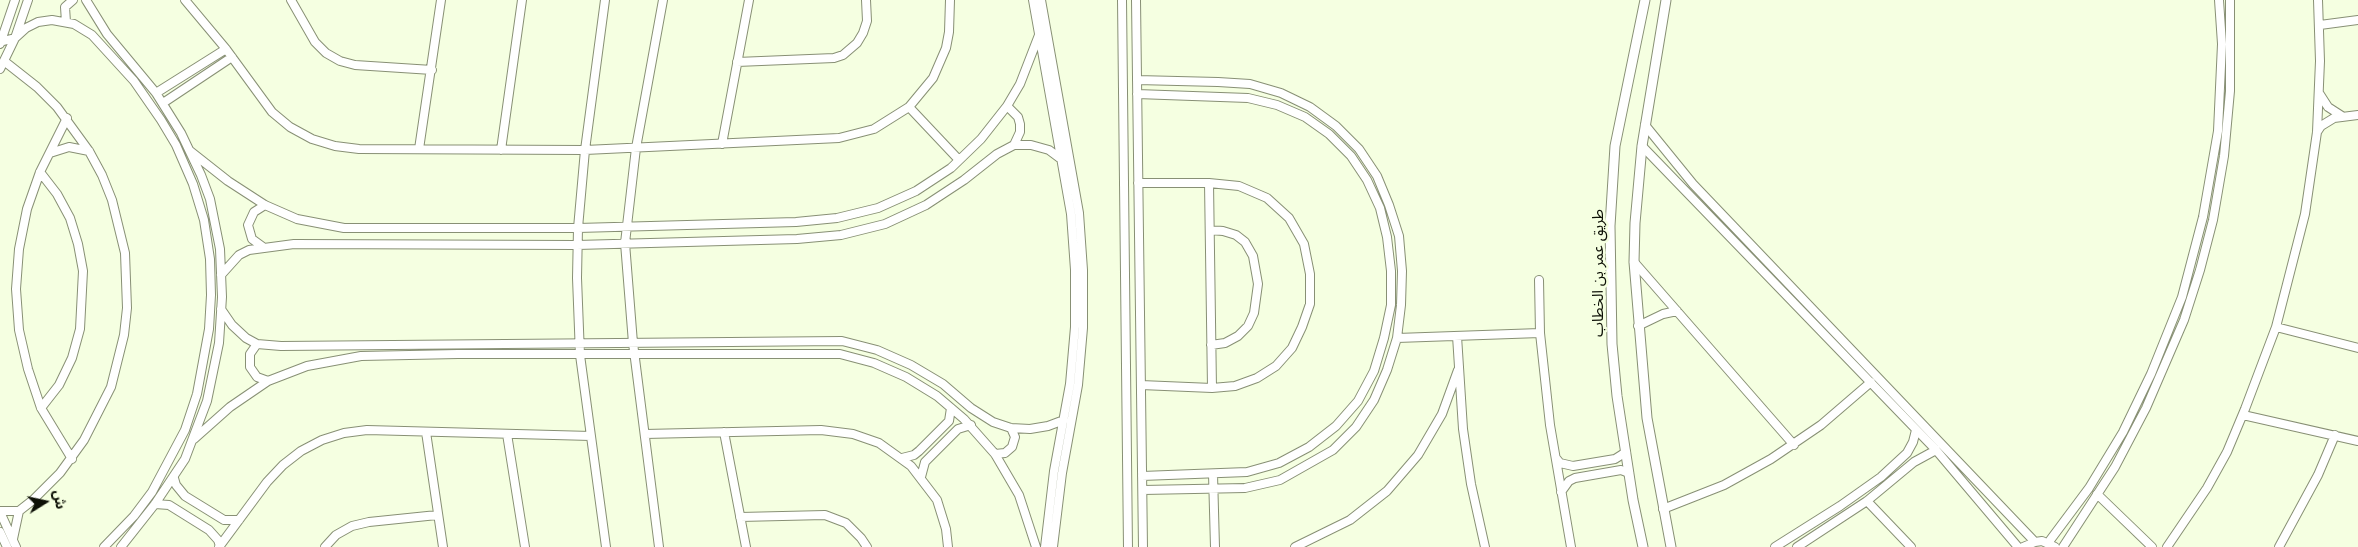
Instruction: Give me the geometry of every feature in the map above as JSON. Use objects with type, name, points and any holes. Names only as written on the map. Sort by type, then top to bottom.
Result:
[{"type":"street","points":[[0,42],[14,0]]},
{"type":"street","points":[[0,69],[15,38],[28,0]]},
{"type":"street","points":[[66,22],[65,7],[73,0]]},
{"type":"street","points":[[86,0],[108,34],[163,103],[190,151],[204,182],[216,224],[221,275],[221,310],[214,372],[208,401],[194,439],[174,478],[121,547]]},
{"type":"street","points":[[185,0],[226,49],[272,112],[290,127],[312,139],[335,146],[359,149],[420,150],[585,150],[636,148],[846,136],[874,129],[909,107],[924,91],[940,63],[949,32],[950,0]]},
{"type":"street","points":[[291,0],[315,42],[326,53],[340,60],[355,65],[432,70]]},
{"type":"street","points":[[420,150],[441,0]]},
{"type":"street","points":[[502,150],[522,0]]},
{"type":"street","points":[[605,0],[585,150],[577,245],[580,355],[606,547]]},
{"type":"street","points":[[659,547],[634,355],[625,244],[636,148],[663,0]]},
{"type":"street","points":[[722,144],[749,0]]},
{"type":"street","points":[[737,62],[834,58],[843,55],[857,44],[863,33],[867,21],[866,0]]},
{"type":"street","points":[[1033,0],[1070,214],[1075,270],[1075,327],[1070,384],[1054,471],[1045,547]]},
{"type":"street","points":[[1041,0],[1078,213],[1083,270],[1083,328],[1078,385],[1062,473],[1053,547]]},
{"type":"street","points":[[1122,0],[1128,547]]},
{"type":"street","points":[[1136,0],[1143,547]]},
{"type":"street","name":"طريق عمر بن الخطاب","points":[[1643,547],[1629,473],[1612,344],[1610,226],[1615,146],[1644,0]]},
{"type":"street","points":[[1666,0],[1642,146],[1635,223],[1634,262],[1647,418],[1671,547]]},
{"type":"street","points":[[2023,547],[2035,542],[2051,545],[2089,488],[2123,432],[2161,351],[2182,297],[2203,217],[2218,131],[2222,62],[2220,0]]},
{"type":"street","points":[[2063,547],[2131,438],[2161,378],[2184,320],[2204,254],[2219,188],[2228,124],[2231,58],[2230,0]]},
{"type":"street","points":[[2167,547],[2207,488],[2243,414],[2276,327],[2305,214],[2316,132],[2319,94],[2320,25],[2318,0]]},
{"type":"street","points":[[0,42],[15,38],[26,28],[38,22],[52,20],[66,22],[92,35],[134,81],[156,111],[176,145],[193,184],[204,220],[210,259],[211,296],[208,337],[197,394],[185,430],[152,492],[134,516],[104,547]]},
{"type":"street","points":[[2320,25],[2358,20]]},
{"type":"street","points":[[190,151],[240,190],[265,205],[303,220],[344,228],[578,228],[796,222],[837,218],[878,208],[916,191],[959,160],[982,139],[1007,106],[1024,76],[1039,35]]},
{"type":"street","points":[[156,93],[226,49]]},
{"type":"street","points":[[163,103],[232,57]]},
{"type":"street","points":[[4,61],[37,87],[67,118],[89,151],[109,192],[120,226],[127,271],[127,308],[124,335],[111,387],[100,412],[72,459],[47,487],[19,512],[15,543]]},
{"type":"street","points":[[1137,80],[1250,84],[1281,93],[1296,100],[1310,107],[1336,126],[1359,149],[1376,176],[1389,205],[1398,236],[1402,288],[1397,338],[1387,370],[1374,400],[1356,427],[1333,450],[1280,480],[1245,488],[1143,490]]},
{"type":"street","points":[[1137,94],[1248,98],[1277,105],[1305,117],[1329,134],[1356,164],[1367,180],[1380,208],[1392,270],[1390,305],[1384,338],[1374,371],[1358,401],[1336,426],[1309,447],[1287,459],[1247,472],[1142,476]]},
{"type":"street","points":[[2319,94],[2328,107],[2342,116]]},
{"type":"street","points":[[1007,106],[1018,117],[1020,124],[1020,132],[1014,145]]},
{"type":"street","points":[[909,107],[959,160]]},
{"type":"street","points":[[2316,132],[2327,121],[2342,116],[2358,115]]},
{"type":"street","points":[[67,118],[40,172],[22,229],[16,289],[23,350],[41,408],[72,459]]},
{"type":"street","points":[[1645,125],[1693,184],[2035,542]]},
{"type":"street","points":[[221,275],[239,256],[249,250],[263,247],[342,244],[577,245],[797,239],[841,235],[885,224],[926,205],[964,180],[997,154],[1014,145],[1031,145],[1049,150],[1061,159]]},
{"type":"street","points":[[1642,146],[1936,450],[2018,547]]},
{"type":"street","points":[[50,153],[69,147],[89,151]]},
{"type":"street","points":[[40,172],[57,194],[70,218],[78,244],[83,272],[80,329],[72,358],[59,385],[41,408]]},
{"type":"street","points":[[1138,183],[1209,183],[1239,186],[1267,198],[1289,218],[1304,244],[1310,274],[1310,304],[1302,327],[1292,348],[1276,366],[1257,378],[1235,386],[1212,388],[1141,385]]},
{"type":"street","points":[[1209,183],[1212,388]]},
{"type":"street","points":[[263,247],[252,239],[248,225],[254,212],[265,205]]},
{"type":"street","points":[[1210,230],[1236,235],[1245,242],[1253,256],[1258,284],[1256,306],[1248,326],[1238,336],[1225,343],[1211,346]]},
{"type":"street","points":[[1634,262],[1794,445]]},
{"type":"street","points":[[1539,280],[1540,333],[1550,425],[1571,547]]},
{"type":"street","points":[[221,310],[232,325],[257,344],[375,345],[842,341],[877,350],[911,365],[942,384],[971,408],[993,422],[1011,428],[1030,429],[1048,426],[1064,420]]},
{"type":"street","points":[[1638,326],[1664,314],[1677,311]]},
{"type":"street","points":[[2276,327],[2358,348]]},
{"type":"street","points":[[1397,338],[1540,333]]},
{"type":"street","points":[[1457,336],[1458,370],[1467,456],[1485,547]]},
{"type":"street","points":[[257,344],[250,354],[250,366],[257,377],[268,381]]},
{"type":"street","points":[[194,439],[230,407],[268,381],[307,366],[361,356],[458,354],[840,354],[874,363],[906,377],[936,396],[971,426],[995,454],[1019,495],[1036,547]]},
{"type":"street","points":[[1300,546],[1350,520],[1387,491],[1418,455],[1442,414],[1458,370]]},
{"type":"street","points":[[1663,509],[1724,485],[1794,445],[1827,420],[1871,382]]},
{"type":"street","points":[[902,458],[914,455],[949,421],[951,408]]},
{"type":"street","points":[[2243,414],[2358,441]]},
{"type":"street","points":[[921,477],[925,462],[958,428],[971,426]]},
{"type":"street","points":[[995,454],[1005,453],[1012,447],[1015,437],[1011,428]]},
{"type":"street","points":[[220,547],[267,482],[283,465],[301,451],[322,440],[344,433],[367,430],[591,436]]},
{"type":"street","points":[[645,434],[821,430],[853,434],[879,443],[902,458],[921,477],[937,500],[946,529],[948,547]]},
{"type":"street","points":[[1775,547],[1840,506],[1880,477],[1907,453],[1913,442],[1916,430]]},
{"type":"street","points":[[426,432],[443,547]]},
{"type":"street","points":[[724,432],[746,547]]},
{"type":"street","points":[[507,434],[525,547]]},
{"type":"street","points":[[2279,547],[2310,490],[2335,435]]},
{"type":"street","points":[[1797,547],[1867,501],[1914,462],[1936,450]]},
{"type":"street","points":[[1556,458],[1560,463],[1573,466],[1615,459],[1626,452]]},
{"type":"street","points":[[1562,492],[1564,486],[1575,478],[1622,470],[1629,473]]},
{"type":"street","points":[[1213,474],[1215,547]]},
{"type":"street","points":[[174,478],[176,485],[185,496],[224,520],[239,520]]},
{"type":"street","points":[[2097,494],[2152,547]]},
{"type":"street","points":[[1867,501],[1910,547]]},
{"type":"street","points":[[155,504],[169,505],[209,530],[214,534],[220,547]]},
{"type":"street","points":[[15,543],[0,512],[19,512]]},
{"type":"street","points":[[325,547],[336,535],[352,526],[368,522],[437,515]]},
{"type":"street","points":[[740,517],[825,515],[846,523],[855,530],[867,547]]},
{"type":"street","points":[[0,532],[7,547]]}]
